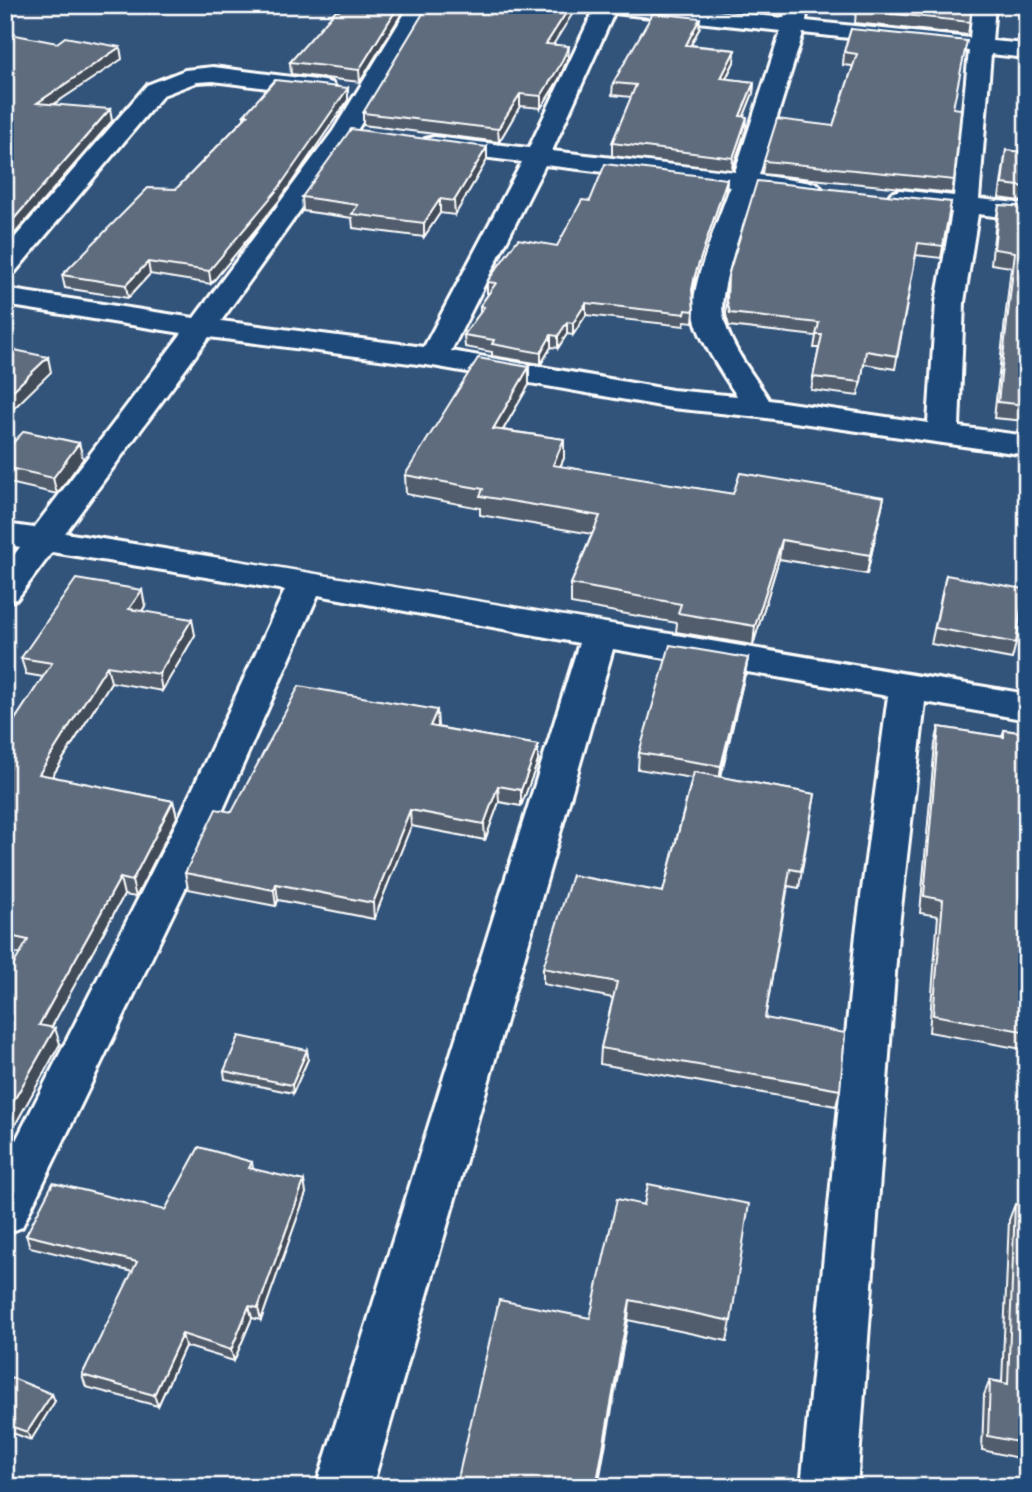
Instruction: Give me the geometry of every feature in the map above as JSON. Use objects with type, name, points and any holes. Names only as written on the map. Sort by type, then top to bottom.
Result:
[{"type":"street","points":[[5,591],[199,327],[290,209],[344,132],[421,5]]},
{"type":"street","points":[[600,5],[795,16],[979,46],[1027,51]]},
{"type":"street","points":[[943,433],[950,302],[966,205],[984,5]]},
{"type":"street","points":[[433,357],[538,155],[606,6]]},
{"type":"street","points":[[759,408],[723,350],[708,314],[710,286],[795,16]]},
{"type":"street","points":[[5,266],[155,90],[193,75],[212,75],[368,93]]},
{"type":"street","points":[[344,132],[372,135]]},
{"type":"street","points":[[413,141],[827,191]]},
{"type":"street","points":[[883,196],[1027,212]]},
{"type":"street","points":[[5,297],[199,327],[433,357],[672,399],[759,408],[1027,446]]},
{"type":"street","points":[[5,534],[40,542],[306,582],[599,635],[1027,707]]},
{"type":"street","points":[[5,1212],[201,814],[306,582]]},
{"type":"street","points":[[344,1487],[599,635]]},
{"type":"street","points":[[829,1487],[877,934],[908,688]]},
{"type":"building","points":[[344,5],[399,5],[359,70],[290,62],[336,10],[339,11]]},
{"type":"building","points":[[428,5],[571,5],[546,44],[569,46],[541,96],[520,94],[498,129],[363,113]]},
{"type":"building","points":[[858,5],[972,5],[970,22],[856,10]]},
{"type":"building","points":[[653,13],[700,18],[686,45],[735,50],[721,78],[754,82],[740,116],[747,117],[733,158],[612,143],[636,85],[613,83]]},
{"type":"building","points":[[851,29],[967,41],[953,108],[961,109],[954,180],[764,161],[777,119],[833,126],[857,54],[844,52]]},
{"type":"building","points":[[5,33],[57,43],[65,37],[120,47],[37,103],[110,109],[5,229]]},
{"type":"building","points":[[275,80],[348,88],[278,189],[209,271],[148,262],[126,285],[62,275],[148,188],[176,189],[248,115],[244,115]]},
{"type":"building","points":[[351,129],[487,147],[454,201],[440,199],[424,223],[352,214],[358,205],[302,197]]},
{"type":"building","points":[[1006,150],[1027,153],[1027,187],[1002,184]]},
{"type":"building","points":[[605,164],[727,179],[695,275],[692,290],[694,311],[686,310],[685,314],[586,303],[573,323],[567,322],[558,336],[551,335],[541,353],[492,344],[494,340],[464,335],[484,307],[480,306],[496,283],[487,282],[518,239],[557,246],[582,200],[590,201]]},
{"type":"building","points":[[757,181],[951,202],[943,246],[918,243],[897,356],[866,351],[861,382],[813,377],[822,335],[816,335],[819,323],[730,313],[727,301],[728,276]]},
{"type":"building","points":[[999,205],[1027,207],[1027,405],[998,402],[1015,252],[994,249]]},
{"type":"building","points":[[5,348],[48,357],[5,398]]},
{"type":"building","points":[[478,358],[529,367],[493,429],[564,439],[553,465],[733,494],[740,473],[884,497],[870,555],[782,540],[755,626],[678,613],[681,604],[571,584],[600,516],[480,496],[483,489],[405,475]]},
{"type":"building","points":[[24,431],[79,443],[53,478],[5,467],[5,451]]},
{"type":"building","points":[[946,575],[1024,589],[1016,643],[935,628]]},
{"type":"building","points":[[76,579],[142,590],[129,609],[192,619],[159,674],[107,666],[39,774],[173,801],[132,881],[120,878],[39,1025],[55,1028],[5,1116],[5,979],[28,940],[5,935],[5,735],[52,663],[21,658]]},
{"type":"building","points":[[670,645],[748,658],[721,766],[639,753]]},
{"type":"building","points":[[299,686],[437,710],[430,726],[538,745],[521,790],[498,786],[484,824],[410,810],[373,903],[276,884],[274,890],[185,873],[216,809],[232,812]]},
{"type":"building","points":[[939,727],[1004,737],[1004,730],[1027,733],[1027,1032],[933,1015],[943,900],[924,896]]},
{"type":"building","points":[[694,772],[815,794],[801,871],[790,869],[765,1018],[845,1033],[840,1090],[601,1048],[617,982],[543,968],[572,875],[663,892]]},
{"type":"building","points":[[239,1036],[307,1050],[292,1085],[224,1071]]},
{"type":"building","points":[[199,1147],[252,1162],[249,1168],[304,1181],[258,1308],[249,1306],[231,1350],[182,1334],[154,1395],[82,1375],[137,1262],[26,1235],[53,1183],[165,1210]]},
{"type":"building","points":[[648,1184],[749,1204],[731,1321],[630,1300],[596,1487],[456,1487],[499,1300],[590,1318],[617,1199],[644,1205]]},
{"type":"building","points":[[1015,1204],[1027,1206],[1027,1444],[988,1436],[990,1380],[1008,1384]]},
{"type":"building","points":[[5,1375],[52,1394],[27,1432],[5,1424]]},
{"type":"building","points":[[407,1480],[440,1487],[405,1487]]}]
